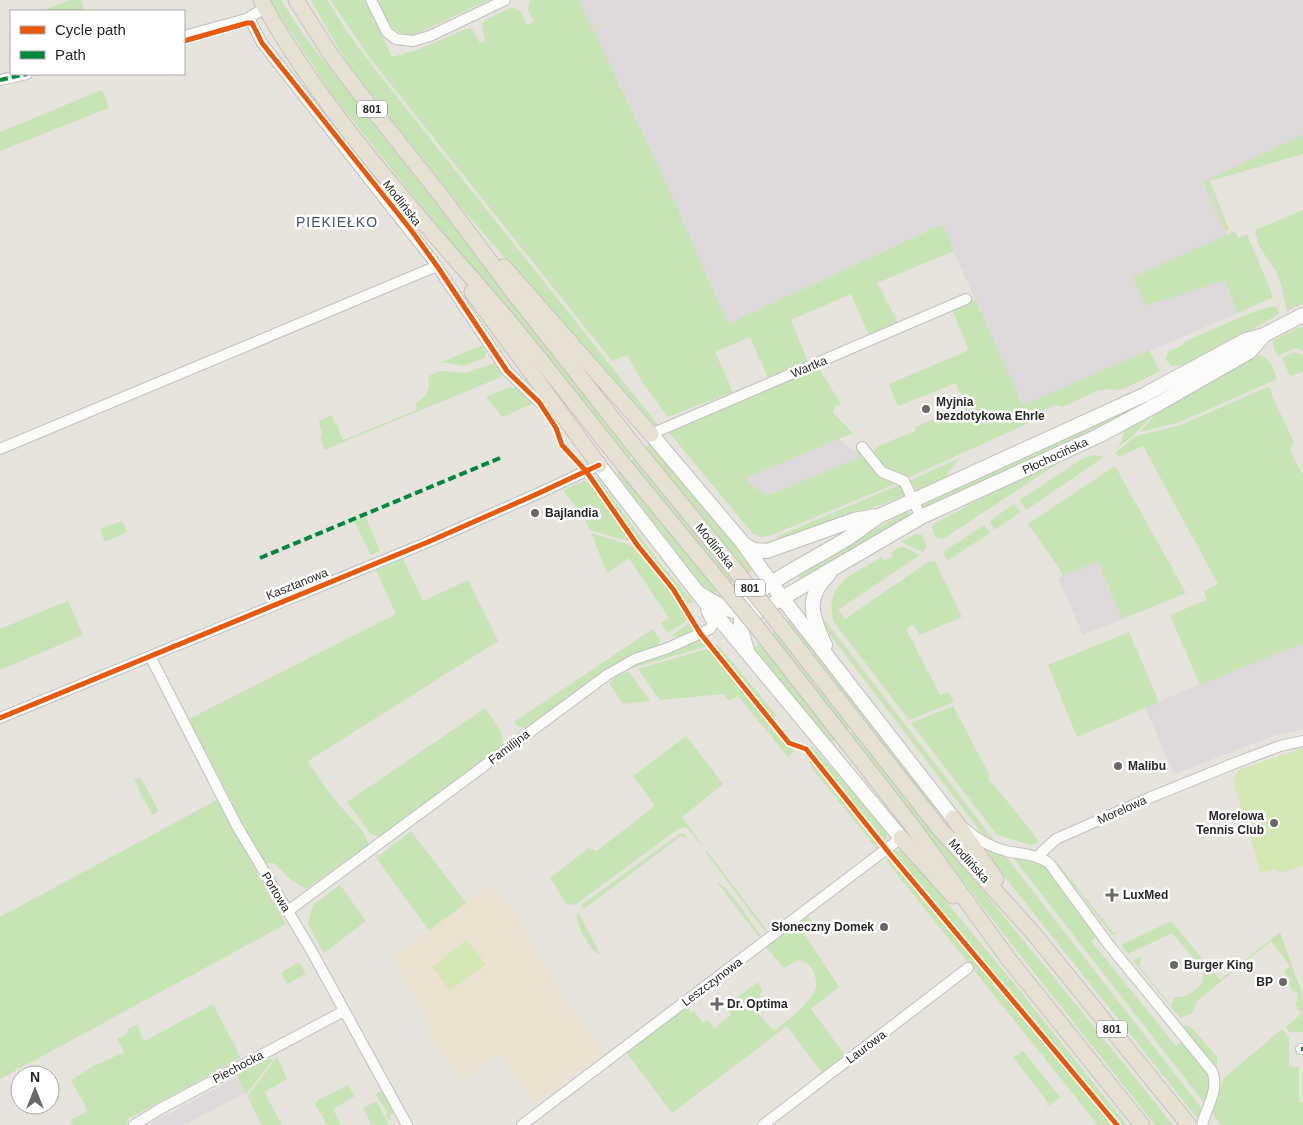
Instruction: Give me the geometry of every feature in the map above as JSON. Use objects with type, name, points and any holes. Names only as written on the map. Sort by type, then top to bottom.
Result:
[{"type":"main road","name":"Modlińska","points":[[296,0],[342,70],[442,196],[512,292],[639,452],[771,614],[939,828],[1034,934],[1189,1125]]},
{"type":"main road","name":"Modlińska","points":[[263,4],[296,58],[339,120],[440,243],[513,326],[749,618],[913,827],[1007,957],[1142,1125]]},
{"type":"main road","points":[[442,196],[651,434]]},
{"type":"main road","points":[[440,243],[486,313],[698,593],[901,838],[1007,957]]},
{"type":"main road","name":"Płochocińska","points":[[742,614],[748,601],[772,583],[847,539],[879,516],[1144,396],[1246,340],[1264,335],[1303,315]]},
{"type":"main road","name":"Płochocińska","points":[[742,614],[762,610],[921,517],[1098,436],[1133,418],[1248,352],[1264,335]]},
{"type":"main road","name":"Modlińska","points":[[651,434],[742,542],[782,598],[953,818]]},
{"type":"main road","name":"Płochocińska","points":[[742,542],[754,550],[766,551],[854,520],[879,516]]},
{"type":"main road","name":"Płochocińska","points":[[836,668],[813,617],[812,604],[816,590],[824,578],[837,565]]},
{"type":"main road","points":[[698,593],[742,614],[740,630],[747,650]]},
{"type":"main road","points":[[953,818],[1034,934]]},
{"type":"street","points":[[371,0],[387,32],[396,40],[413,42],[430,36],[505,0]]},
{"type":"street","points":[[185,36],[246,19],[263,4]]},
{"type":"street","name":"Modlińska","points":[[246,19],[251,22],[262,43],[437,266],[507,371],[539,402]]},
{"type":"street","points":[[0,80],[22,75]]},
{"type":"street","points":[[0,448],[437,266]]},
{"type":"street","name":"Wartka","points":[[651,434],[966,299]]},
{"type":"street","points":[[862,447],[882,472],[904,481],[921,517]]},
{"type":"street","name":"Kasztanowa","points":[[0,718],[428,542],[529,498],[599,464]]},
{"type":"street","name":"Familijna","points":[[288,911],[607,674],[635,660],[668,648],[710,629],[713,624],[698,593]]},
{"type":"street","name":"Portowa","points":[[150,656],[237,826],[288,911],[407,1125]]},
{"type":"street","name":"Morelowa","points":[[1039,858],[1042,852],[1056,839],[1149,798],[1271,749],[1303,741]]},
{"type":"street","points":[[953,818],[987,844],[1039,858],[1049,863],[1109,945],[1212,1071],[1214,1079],[1213,1092],[1202,1125]]},
{"type":"street","name":"Leszczynowa","points":[[522,1125],[901,838]]},
{"type":"street","name":"Laurowa","points":[[764,1125],[968,968]]},
{"type":"street","name":"Piechocka","points":[[134,1125],[344,1011]]},
{"type":"shaded area","points":[[579,0],[1303,0],[1303,135],[1203,182],[1227,235],[1133,277],[1147,306],[1225,280],[1238,313],[1023,405],[941,224],[728,324],[663,176]]},
{"type":"shaded area","points":[[839,439],[861,457],[769,495],[755,488],[745,478]]},
{"type":"shaded area","points":[[1098,561],[1122,619],[1083,635],[1058,578]]},
{"type":"shaded area","points":[[1303,643],[1303,730],[1276,735],[1174,774],[1145,707]]},
{"type":"shaded area","points":[[491,884],[514,911],[566,1002],[604,1052],[536,1104],[498,1054],[462,1080],[426,1033],[430,1024],[393,957]]},
{"type":"shaded area","points":[[237,1077],[245,1093],[184,1125],[148,1125]]},
{"type":"green space","points":[[70,0],[80,0],[85,10],[45,10]]},
{"type":"green space","points":[[270,0],[281,0],[305,37],[632,455],[627,459],[333,96]]},
{"type":"green space","points":[[311,0],[327,0],[374,68],[658,425],[653,426],[600,368],[460,206],[358,77],[343,56]]},
{"type":"green space","points":[[330,0],[366,0],[392,57],[417,50],[466,29],[472,29],[480,43],[485,41],[482,24],[485,20],[513,7],[521,12],[527,25],[534,21],[528,10],[529,2],[532,0],[579,0],[663,176],[728,324],[942,224],[954,251],[877,283],[898,323],[869,335],[851,294],[791,320],[808,362],[768,378],[750,337],[715,352],[733,392],[668,417],[643,383],[627,355],[612,361],[370,58]]},
{"type":"green space","points":[[378,0],[489,0],[414,35],[394,29],[387,20]]},
{"type":"green space","points":[[102,90],[109,108],[0,151],[0,132]]},
{"type":"green space","points":[[1303,135],[1303,154],[1210,181],[1229,230],[1225,231],[1203,182]]},
{"type":"green space","points":[[1303,210],[1303,303],[1287,311],[1277,273],[1259,246],[1255,230]]},
{"type":"green space","points":[[1235,231],[1238,238],[1247,234],[1273,297],[1238,313],[1225,280],[1146,306],[1133,277]]},
{"type":"green space","points":[[975,299],[1023,405],[1149,350],[1160,371],[1121,390],[1096,391],[1063,407],[1055,405],[1031,416],[1029,423],[907,478],[891,471],[878,461],[874,451],[878,446],[915,431],[915,427],[966,405],[956,383],[898,406],[889,384],[967,351],[968,348],[952,309]]},
{"type":"green space","points":[[1273,306],[1278,308],[1279,313],[1276,316],[1190,364],[1172,366],[1166,360],[1169,351],[1178,348],[1188,340],[1253,312]]},
{"type":"green space","points":[[1303,326],[1303,351],[1295,348],[1278,356],[1273,347],[1274,340]]},
{"type":"green space","points":[[483,345],[486,354],[484,358],[464,366],[441,362]]},
{"type":"green space","points":[[1295,352],[1303,355],[1303,372],[1290,376],[1282,358]]},
{"type":"green space","points":[[1259,355],[1266,358],[1271,364],[1277,378],[1275,380],[1180,422],[1140,432],[1156,414],[1153,415],[1132,437],[1114,450],[1121,443],[1124,432],[1132,424]]},
{"type":"green space","points":[[493,363],[500,368],[501,377],[324,450],[320,436],[322,435],[319,421],[332,415],[343,440],[417,410],[415,404],[425,396],[429,389],[428,376],[441,371],[467,373]]},
{"type":"green space","points":[[818,367],[841,404],[834,407],[833,413],[853,433],[746,478],[755,488],[769,495],[861,457],[854,450],[861,450],[875,471],[898,483],[769,536],[762,537],[753,534],[668,431]]},
{"type":"green space","points":[[510,387],[515,387],[534,403],[502,417],[486,397]]},
{"type":"green space","points":[[1267,387],[1270,388],[1271,394],[1294,442],[1290,450],[1303,476],[1303,643],[1200,685],[1170,615],[1207,600],[1204,591],[1218,584],[1143,446],[1119,457],[1115,453],[1136,436],[1181,425]]},
{"type":"green space","points":[[1152,398],[1152,401],[1109,425],[923,510],[922,508],[923,503]]},
{"type":"green space","points":[[651,443],[731,538],[752,571],[710,595],[616,473]]},
{"type":"green space","points":[[1096,455],[1104,457],[1026,510],[1020,500],[1085,457]]},
{"type":"green space","points":[[962,457],[943,479],[933,485],[917,491],[909,481]]},
{"type":"green space","points":[[1056,462],[1057,464],[943,539],[937,538],[934,534],[932,529],[935,523],[1001,488]]},
{"type":"green space","points":[[1115,466],[1186,593],[1122,619],[1098,561],[1063,576],[1028,524]]},
{"type":"green space","points":[[598,478],[655,557],[694,603],[684,603],[674,586],[638,542],[593,479]]},
{"type":"green space","points":[[584,481],[590,483],[634,543],[590,530],[584,517],[563,490]]},
{"type":"green space","points":[[901,484],[905,493],[904,496],[778,543],[776,537]]},
{"type":"green space","points":[[1014,504],[1021,512],[994,530],[990,521]]},
{"type":"green space","points":[[909,512],[910,516],[801,580],[797,574]]},
{"type":"green space","points":[[365,516],[380,551],[371,555],[354,521]]},
{"type":"green space","points":[[122,521],[127,532],[105,542],[100,529]]},
{"type":"green space","points":[[984,525],[990,533],[947,561],[943,552]]},
{"type":"green space","points":[[591,533],[637,547],[671,589],[689,619],[668,633],[661,623],[669,618],[629,558],[607,573]]},
{"type":"green space","points":[[916,534],[922,535],[927,546],[923,552],[901,542]]},
{"type":"green space","points":[[899,547],[904,547],[920,555],[838,610],[845,619],[928,562],[935,561],[962,617],[920,635],[913,625],[906,629],[940,695],[949,692],[954,702],[909,720],[834,622],[832,609],[833,598],[843,581],[882,557],[884,561],[893,556],[891,553]]},
{"type":"green space","points":[[403,559],[423,601],[468,580],[498,641],[308,761],[336,801],[365,835],[368,845],[306,889],[290,879],[274,863],[263,863],[189,719],[396,614],[376,570]]},
{"type":"green space","points":[[68,601],[83,635],[0,670],[0,629]]},
{"type":"green space","points":[[821,615],[996,843],[987,840],[825,628]]},
{"type":"green space","points":[[790,620],[936,808],[934,809],[862,718],[831,743],[754,648]]},
{"type":"green space","points":[[690,622],[696,630],[679,637],[671,636]]},
{"type":"green space","points":[[653,629],[660,640],[659,648],[618,662],[608,668],[527,728],[518,726],[514,722]]},
{"type":"green space","points":[[1129,632],[1159,702],[1077,737],[1048,665]]},
{"type":"green space","points":[[702,637],[708,646],[619,672],[628,666],[666,654]]},
{"type":"green space","points":[[717,644],[777,716],[774,718],[765,711],[714,646]]},
{"type":"green space","points":[[710,648],[794,752],[788,757],[738,696],[729,701],[724,694],[660,700],[638,669]]},
{"type":"green space","points":[[629,672],[650,701],[623,704],[609,683],[620,674]]},
{"type":"green space","points":[[953,706],[990,776],[988,778],[1032,832],[1038,841],[1035,844],[1031,845],[997,835],[911,723]]},
{"type":"green space","points":[[485,708],[501,731],[503,746],[379,837],[371,834],[347,802]]},
{"type":"green space","points":[[853,731],[1173,1125],[1155,1125],[848,735]]},
{"type":"green space","points":[[686,736],[723,784],[682,817],[703,846],[686,827],[678,829],[576,904],[567,905],[550,878],[589,848],[597,851],[655,806],[633,776]]},
{"type":"green space","points":[[812,746],[886,828],[887,837],[884,843],[807,748]]},
{"type":"green space","name":"Morelowa Tennis Club","points":[[1303,748],[1303,865],[1281,873],[1275,869],[1261,873],[1233,781],[1239,770]]},
{"type":"green space","points":[[807,756],[809,756],[881,846],[877,849],[812,768]]},
{"type":"green space","points":[[140,777],[159,811],[152,815],[134,780]]},
{"type":"green space","points":[[217,800],[286,924],[26,1065],[10,1065],[10,1074],[0,1079],[0,917]]},
{"type":"green space","points":[[411,831],[466,903],[429,930],[376,858]]},
{"type":"green space","points":[[683,833],[687,836],[684,838],[681,836],[584,909],[581,906],[679,834]]},
{"type":"green space","points":[[989,850],[1004,854],[1202,1109],[1198,1119],[1008,881],[987,852]]},
{"type":"green space","points":[[707,851],[767,930],[766,931],[706,853]]},
{"type":"green space","points":[[894,851],[906,854],[925,876],[1127,1125],[1120,1125],[892,853]]},
{"type":"green space","points":[[888,854],[1115,1125],[1098,1125],[889,864],[887,860]]},
{"type":"green space","points":[[1012,856],[1041,864],[1046,869],[1097,936],[1091,941],[1176,1046],[1183,1041],[1209,1077],[1211,1084],[1205,1104]]},
{"type":"green space","points":[[1060,864],[1060,868],[1063,868],[1069,879],[1072,879],[1073,884],[1076,884],[1079,891],[1081,891],[1081,895],[1088,899],[1097,914],[1100,914],[1100,918],[1103,918],[1106,925],[1109,926],[1109,929],[1112,929],[1112,932],[1119,933],[1112,935],[1058,866]]},
{"type":"green space","points":[[717,882],[739,904],[761,935],[759,937]]},
{"type":"green space","points":[[340,885],[366,921],[324,953],[308,924],[313,905]]},
{"type":"green space","points":[[577,913],[579,913],[600,954],[592,948],[584,936],[578,923]]},
{"type":"green space","points":[[806,917],[812,921],[802,930],[839,987],[811,1009],[845,1055],[822,1073],[787,1026],[672,1113],[626,1052],[687,1006],[691,1013],[694,1011],[703,1023],[707,1020],[714,1028],[731,1015],[725,1006],[758,982],[762,990],[755,1010],[774,1031],[808,1001],[815,990],[816,982],[813,971],[807,963],[798,960],[784,968],[766,947]]},
{"type":"green space","points":[[1171,921],[1220,980],[1280,932],[1303,996],[1303,1032],[1289,1032],[1286,1027],[1302,1013],[1296,1006],[1298,1001],[1297,992],[1294,992],[1288,983],[1292,980],[1284,972],[1290,966],[1271,941],[1197,1001],[1192,1013],[1180,1018],[1133,961],[1139,957],[1141,958],[1140,967],[1171,1006],[1175,997],[1189,994],[1203,980],[1202,970],[1190,953],[1172,933],[1128,954],[1121,945]]},
{"type":"green space","points":[[467,940],[486,964],[450,991],[432,967]]},
{"type":"green space","points":[[299,962],[306,974],[287,984],[281,973]]},
{"type":"green space","points":[[213,1004],[241,1058],[126,1120],[129,1125],[73,1125],[70,1120],[88,1111],[71,1080],[94,1066],[124,1052],[117,1039],[127,1034],[128,1029],[136,1025],[145,1041]]},
{"type":"green space","points":[[1185,1025],[1192,1028],[1217,1057],[1217,1068],[1215,1069],[1183,1027]]},
{"type":"green space","points":[[1282,1029],[1289,1038],[1289,1066],[1299,1067],[1299,1102],[1303,1102],[1303,1125],[1221,1125],[1211,1111],[1225,1077]]},
{"type":"green space","points":[[1023,1051],[1060,1097],[1045,1109],[1049,1104],[1013,1057]]},
{"type":"green space","points":[[277,1057],[287,1079],[264,1092],[282,1125],[262,1125],[249,1100],[262,1093],[249,1099],[247,1097]]},
{"type":"green space","points":[[274,1058],[246,1095],[236,1074],[260,1061]]},
{"type":"green space","points":[[348,1085],[355,1096],[333,1109],[341,1125],[327,1125],[315,1104],[318,1100]]},
{"type":"green space","points":[[384,1091],[395,1112],[389,1116],[391,1119],[389,1120],[386,1115],[388,1113],[375,1094]]},
{"type":"green space","points":[[377,1102],[389,1125],[372,1125],[363,1108]]},
{"type":"marked path","points":[[0,80],[22,75]]},
{"type":"marked path","points":[[260,558],[500,458]]},
{"type":"cycle path","points":[[185,41],[252,23],[262,43],[411,230],[507,371],[539,402],[556,428],[562,445],[586,471],[638,546],[673,589],[700,633],[789,743],[806,749],[890,854],[1117,1125]]},
{"type":"cycle path","points":[[0,718],[428,542],[599,465]]},
{"type":"place","name":"Myjnia bezdotykowa Ehrle","points":[[926,409]]},
{"type":"place","name":"Bajlandia","points":[[535,513]]},
{"type":"place","name":"Malibu","points":[[1118,766]]},
{"type":"place","name":"Morelowa Tennis Club","points":[[1274,823]]},
{"type":"place","name":"LuxMed","points":[[1112,895]]},
{"type":"place","name":"Słoneczny Domek","points":[[884,927]]},
{"type":"place","name":"Burger King","points":[[1174,965]]},
{"type":"place","name":"BP","points":[[1283,982]]},
{"type":"place","name":"Dr. Optima","points":[[717,1004]]},
{"type":"district","name":"PIEKIEŁKO","points":[[337,222]]}]
